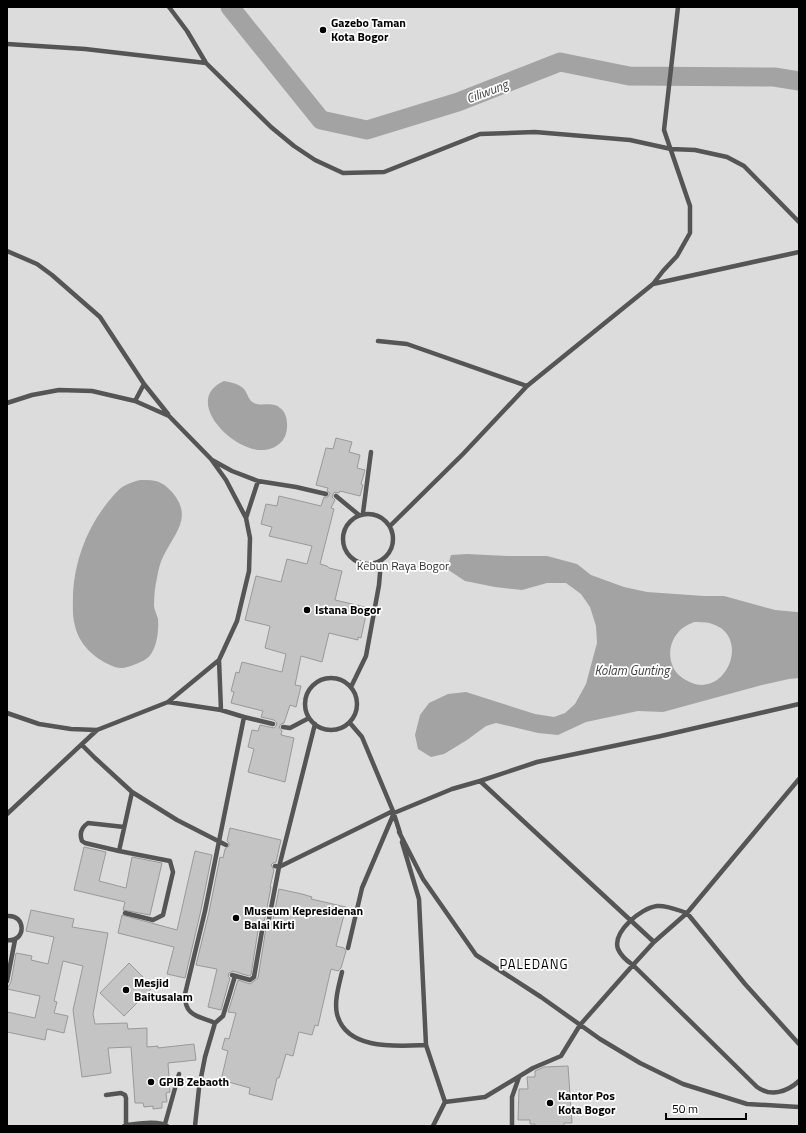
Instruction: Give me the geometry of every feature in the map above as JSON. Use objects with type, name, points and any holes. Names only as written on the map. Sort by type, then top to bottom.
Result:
[{"type":"lane","points":[[168,7],[187,32],[206,63],[271,127],[294,146],[315,160],[343,173],[384,172],[480,134],[535,132],[630,140],[671,149],[695,150],[727,157],[744,166],[799,222]]},
{"type":"lane","points":[[390,526],[463,454],[527,386],[653,284],[662,271],[677,256],[690,233],[690,206],[664,130],[678,7]]},
{"type":"lane","points":[[7,44],[85,48],[206,63]]},
{"type":"lane","points":[[7,251],[37,264],[52,275],[100,317],[144,384],[169,416],[210,459],[226,480],[246,518],[250,538],[249,572],[237,621],[219,660],[168,702],[97,730],[71,729],[39,724],[7,712]]},
{"type":"lane","points":[[653,284],[799,252]]},
{"type":"lane","points":[[378,341],[407,344],[527,386]]},
{"type":"lane","points":[[132,400],[144,384]]},
{"type":"lane","points":[[7,403],[32,395],[59,390],[92,391],[132,400],[169,416]]},
{"type":"lane","points":[[361,514],[372,452]]},
{"type":"lane","points":[[210,459],[232,471],[258,481],[296,487],[326,494]]},
{"type":"lane","points":[[246,518],[258,481]]},
{"type":"lane","points":[[336,496],[361,514]]},
{"type":"lane","points":[[371,513],[385,519],[390,526],[393,535],[393,545],[388,554],[381,561],[373,564],[356,562],[345,550],[342,542],[346,525],[352,519],[361,514],[371,513]]},
{"type":"lane","points":[[351,687],[366,656],[379,585],[381,561]]},
{"type":"lane","points":[[219,660],[221,710]]},
{"type":"lane","points":[[337,678],[345,681],[351,687],[356,696],[357,707],[354,717],[350,723],[334,730],[321,728],[309,718],[305,701],[308,693],[320,680],[337,678]]},
{"type":"lane","points":[[168,702],[221,710],[273,724]]},
{"type":"lane","points":[[277,867],[394,812],[452,789],[537,762],[661,736],[799,704]]},
{"type":"lane","points":[[215,1023],[192,1014],[185,1006],[185,994],[205,911],[244,717]]},
{"type":"lane","points":[[283,727],[290,728],[309,718]]},
{"type":"lane","points":[[350,723],[362,737],[394,812],[419,899],[426,1045],[445,1102],[433,1126]]},
{"type":"lane","points":[[195,1126],[199,1088],[205,1057],[215,1023],[223,1016],[233,975],[250,980],[254,977],[262,925],[267,924],[269,919],[277,867],[315,724]]},
{"type":"lane","points":[[7,814],[97,730]]},
{"type":"lane","points":[[82,745],[132,792],[177,820],[226,845]]},
{"type":"lane","points":[[445,1102],[484,1097],[536,1067],[561,1056],[580,1025],[654,942],[687,913],[799,779]]},
{"type":"lane","points":[[480,781],[654,942]]},
{"type":"lane","points":[[119,851],[132,792]]},
{"type":"lane","points":[[348,948],[362,888],[394,812]]},
{"type":"lane","points":[[124,827],[88,822],[81,831],[81,838],[85,843],[170,861],[172,872],[163,915],[152,920],[126,913]]},
{"type":"lane","points":[[399,832],[423,879],[476,955],[541,997],[600,1039],[640,1063],[683,1084],[747,1104],[799,1107]]},
{"type":"lane","points":[[799,1044],[745,984],[687,913],[669,907],[656,906],[648,909],[631,920],[622,931],[618,946],[621,954],[757,1087],[764,1092],[773,1093],[785,1090],[799,1081]]},
{"type":"lane","points":[[205,911],[211,912]]},
{"type":"lane","points":[[7,916],[15,917],[21,923],[22,931],[19,937],[15,940],[7,981]]},
{"type":"lane","points":[[7,940],[15,940]]},
{"type":"lane","points":[[342,972],[336,1004],[338,1015],[343,1026],[351,1034],[365,1042],[382,1046],[426,1045]]},
{"type":"lane","points":[[106,1095],[121,1093],[125,1095],[125,1125],[159,1123],[166,1125],[179,1074]]},
{"type":"lane","points":[[512,1126],[512,1097],[519,1077]]},
{"type":"green space","name":"Kebun Raya Bogor","points":[[7,7],[799,7],[799,1126],[7,1126]]},
{"type":"water","points":[[224,381],[242,387],[250,400],[254,403],[271,404],[282,409],[287,419],[287,429],[284,439],[278,445],[274,448],[264,450],[252,449],[239,443],[217,424],[210,412],[208,400],[212,390]]},
{"type":"water","points":[[140,480],[158,482],[168,488],[178,501],[182,518],[180,525],[162,559],[158,573],[154,598],[154,607],[158,619],[158,633],[155,646],[150,656],[144,660],[129,667],[120,668],[113,667],[98,658],[88,650],[80,639],[73,618],[74,581],[83,545],[101,512],[116,492],[123,486]]},
{"type":"water","name":"Kolam Gunting","points":[[451,555],[547,556],[577,564],[591,575],[624,587],[647,592],[724,596],[775,610],[797,612],[799,613],[799,678],[762,685],[663,712],[638,711],[586,722],[558,735],[538,733],[496,723],[486,726],[444,754],[431,757],[418,749],[415,735],[420,715],[429,703],[448,694],[466,692],[535,714],[554,717],[565,713],[575,704],[586,684],[597,643],[596,626],[590,607],[581,594],[566,583],[547,583],[522,590],[495,587],[465,581],[447,569]],"holes":[[[694,622],[715,625],[727,634],[732,647],[730,662],[723,675],[712,683],[697,684],[680,676],[673,667],[670,656],[670,650],[674,639],[684,627],[691,623]]]},
{"type":"building","name":"Istana Bogor","points":[[336,438],[352,442],[349,452],[360,455],[357,468],[365,470],[361,484],[363,485],[360,496],[340,491],[339,493],[335,492],[333,494],[332,497],[335,500],[331,508],[334,509],[320,564],[342,571],[335,600],[365,607],[367,610],[361,638],[358,637],[358,640],[329,633],[322,662],[301,656],[295,685],[301,686],[296,707],[290,705],[284,723],[279,727],[282,731],[281,735],[294,738],[285,782],[248,772],[254,749],[248,747],[252,730],[258,731],[260,725],[274,728],[277,723],[274,720],[261,717],[263,711],[231,703],[234,692],[231,691],[236,672],[239,673],[242,662],[282,672],[286,654],[265,648],[270,626],[245,620],[256,576],[281,582],[287,559],[307,564],[312,546],[269,536],[272,527],[261,524],[266,504],[277,506],[279,496],[321,506],[324,497],[328,497],[330,493],[327,491],[328,488],[316,485],[326,448],[333,449]]},
{"type":"building","name":"Museum Kepresidenan Balai Kirti","points":[[230,828],[281,840],[276,862],[271,865],[274,870],[271,887],[265,918],[264,921],[259,924],[251,975],[249,976],[233,971],[229,973],[228,976],[230,978],[221,1010],[208,1007],[217,969],[196,965],[220,857],[223,858],[225,849],[229,846],[227,841]]},
{"type":"building","points":[[84,847],[106,852],[99,881],[126,888],[132,857],[162,863],[150,915],[123,910],[125,902],[74,890]]},
{"type":"building","points":[[195,851],[212,855],[185,978],[167,974],[174,947],[118,933],[122,915],[177,930]]},
{"type":"building","points":[[279,889],[312,897],[311,899],[346,907],[336,946],[344,948],[346,951],[341,968],[338,971],[331,969],[318,1026],[315,1025],[312,1035],[299,1032],[293,1056],[286,1054],[279,1078],[277,1078],[272,1100],[249,1094],[250,1088],[221,1080],[228,1051],[222,1049],[225,1038],[229,1039],[236,1013],[228,1012],[238,980],[250,984],[258,978],[266,928],[270,927],[273,920]]},
{"type":"building","points":[[31,910],[74,919],[72,927],[108,933],[93,1014],[95,1024],[127,1023],[128,1029],[147,1028],[147,1047],[158,1046],[158,1048],[194,1044],[196,1060],[168,1063],[170,1092],[166,1093],[167,1102],[162,1102],[162,1108],[153,1109],[153,1106],[144,1107],[143,1103],[135,1103],[131,1047],[108,1048],[111,1073],[82,1077],[73,1010],[83,966],[63,961],[54,1001],[57,1002],[54,1013],[68,1016],[64,1033],[47,1029],[45,1040],[7,1032],[7,1012],[35,1018],[40,996],[7,989],[11,982],[16,953],[32,956],[31,960],[48,964],[54,937],[26,931]]},
{"type":"building","name":"Mesjid Baitusalam","points":[[129,963],[153,987],[124,1016],[100,993]]},
{"type":"building","name":"Kantor Pos Kota Bogor","points":[[568,1066],[572,1123],[564,1123],[564,1126],[535,1126],[535,1124],[530,1124],[530,1120],[518,1120],[519,1089],[528,1089],[527,1077],[535,1077],[535,1071],[544,1067]]},
{"type":"waterway","name":"Ciliwung","points":[[230,7],[321,120],[367,130],[458,102],[560,62],[629,76],[774,77],[799,81]]},
{"type":"place","name":"Gazebo Taman Kota Bogor","points":[[323,30]]},
{"type":"place","name":"Istana Bogor","points":[[307,610]]},
{"type":"place","name":"Museum Kepresidenan Balai Kirti","points":[[236,918]]},
{"type":"place","name":"Mesjid Baitusalam","points":[[126,990]]},
{"type":"place","name":"GPIB Zebaoth","points":[[151,1082]]},
{"type":"place","name":"Kantor Pos Kota Bogor","points":[[550,1103]]},
{"type":"district","name":"PALEDANG","points":[[534,964]]}]
